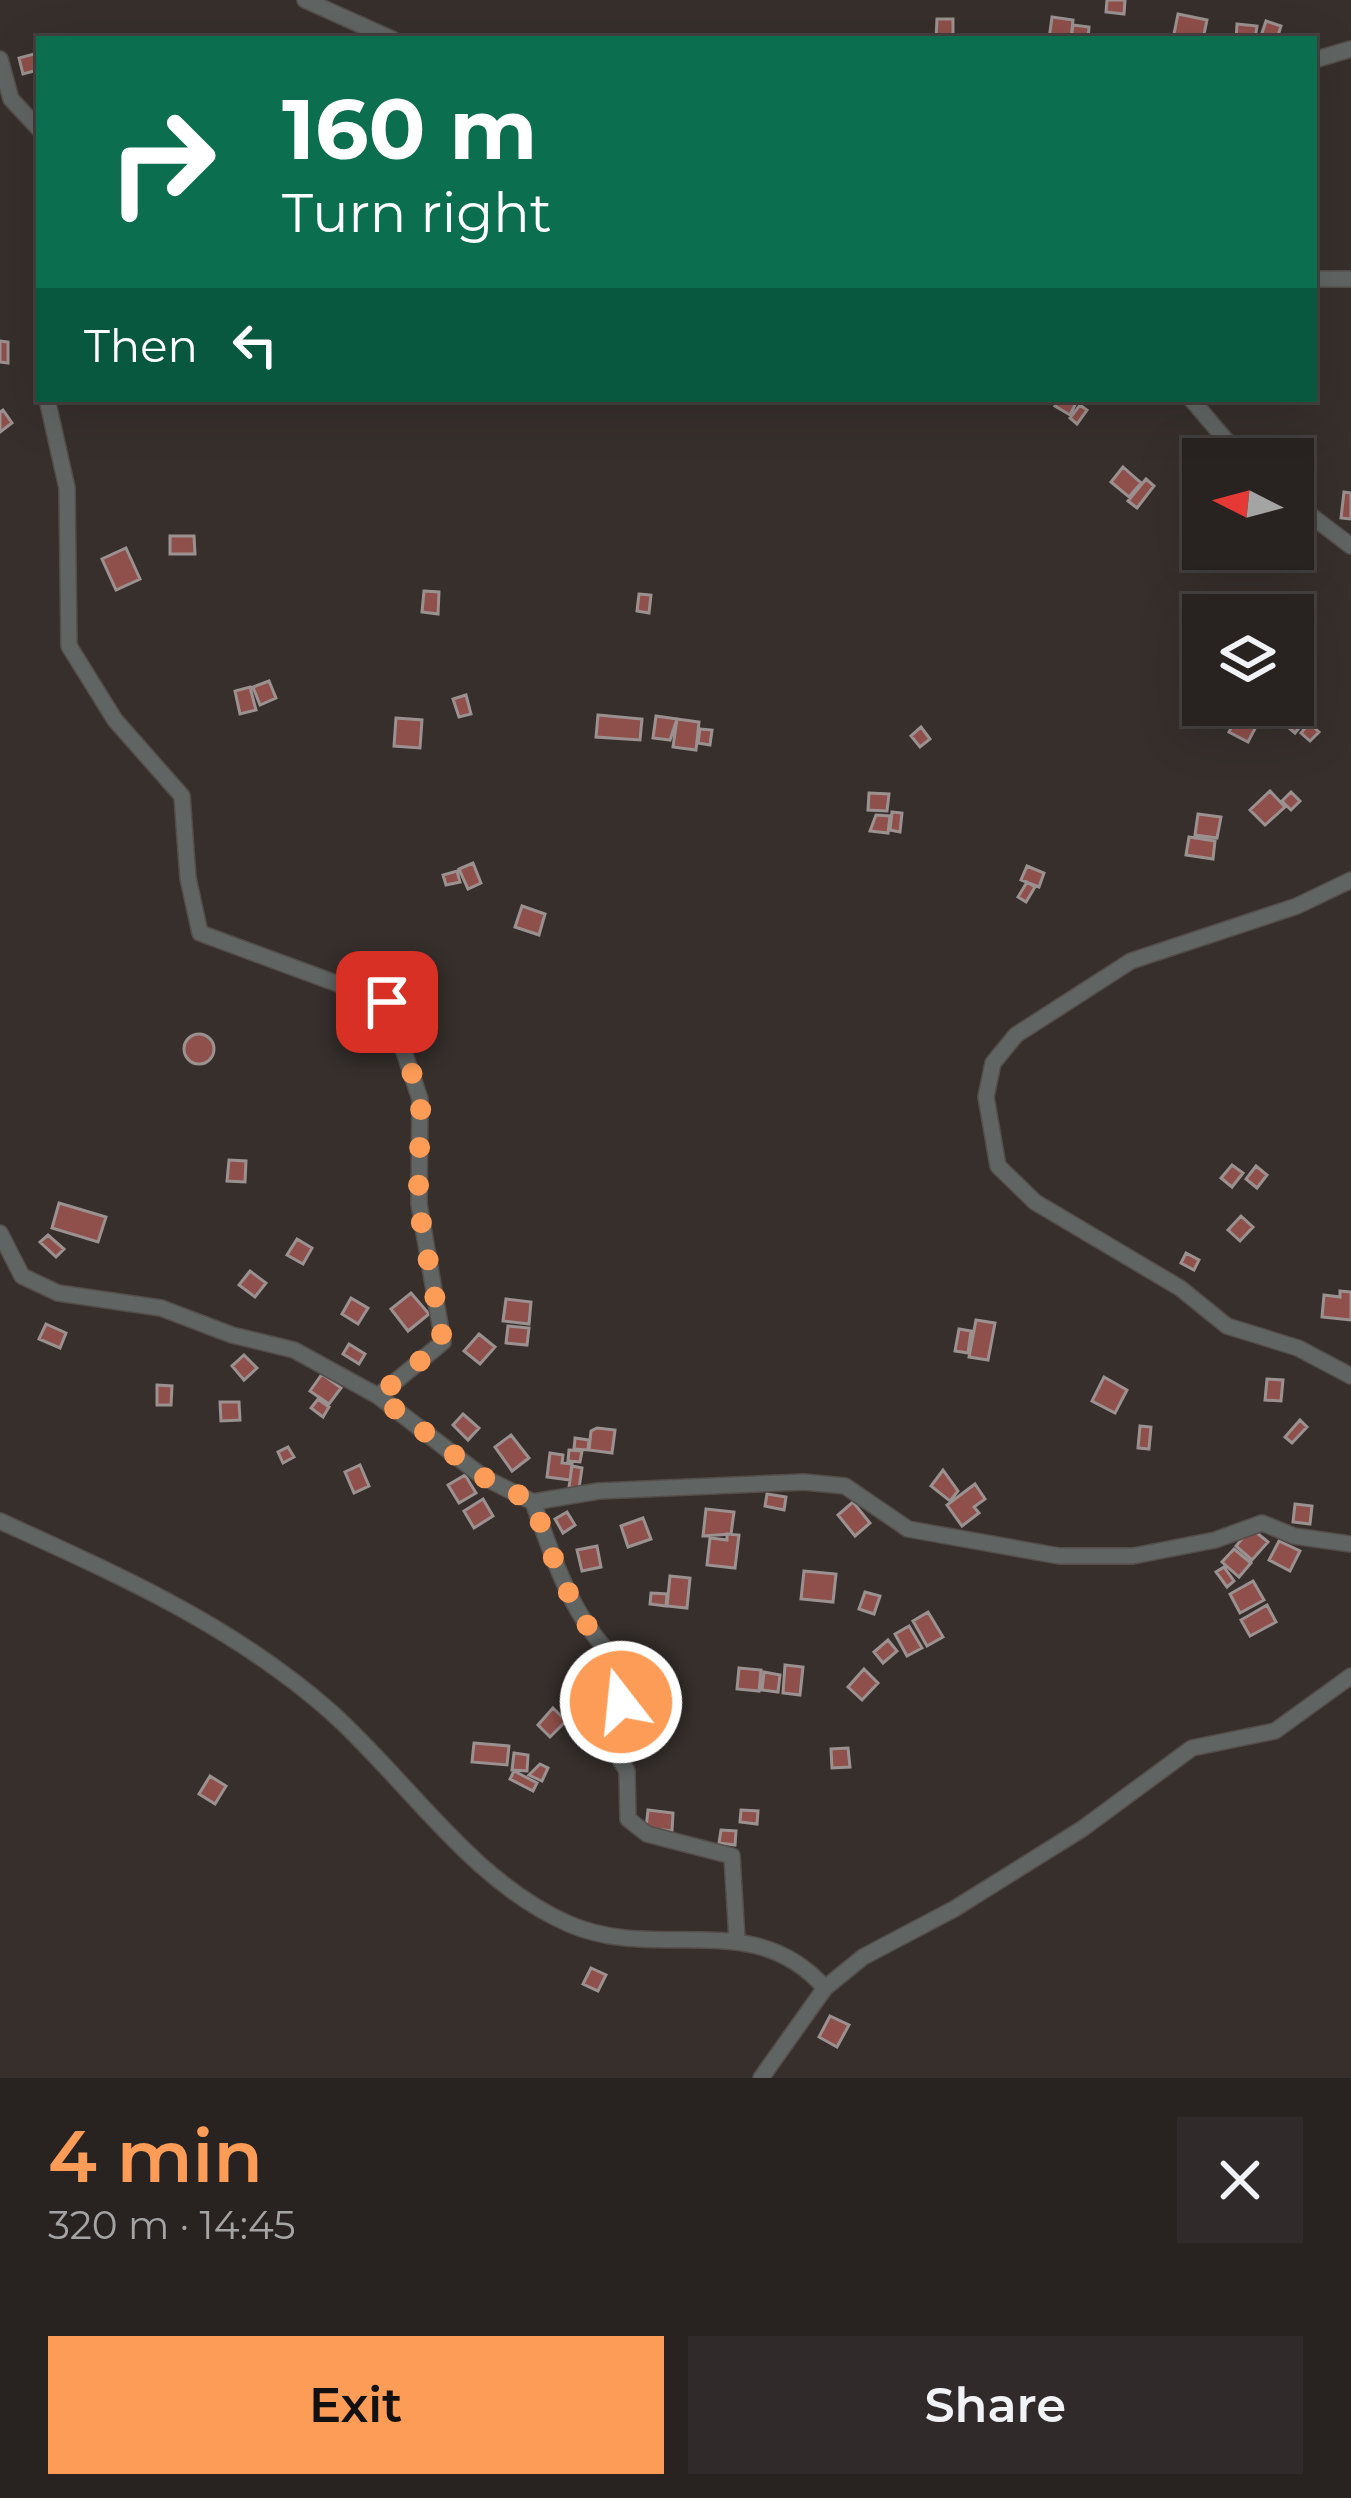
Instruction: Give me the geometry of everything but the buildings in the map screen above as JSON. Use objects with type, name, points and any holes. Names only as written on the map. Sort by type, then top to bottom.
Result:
[{"type":"street","points":[[304,0],[385,36]]},
{"type":"street","points":[[1317,59],[1351,49]]},
{"type":"street","points":[[0,59],[11,99],[36,126]]},
{"type":"street","points":[[1317,279],[1351,280]]},
{"type":"street","points":[[48,402],[67,488],[69,646],[115,719],[182,796],[188,878],[200,933],[387,1002],[421,1099],[418,1204],[443,1342],[378,1396]]},
{"type":"street","points":[[1194,402],[1224,438]]},
{"type":"street","points":[[1314,518],[1351,546]]},
{"type":"street","points":[[1351,880],[1297,906],[1131,961],[1016,1035],[993,1064],[986,1097],[998,1166],[1036,1202],[1180,1288],[1227,1325],[1298,1348],[1351,1376]]},
{"type":"street","points":[[0,1233],[22,1276],[58,1293],[161,1307],[232,1335],[294,1349],[378,1396],[483,1477],[533,1502],[598,1491],[804,1482],[845,1486],[908,1529],[1015,1551],[1133,1556],[1216,1540],[1262,1522],[1294,1537],[1351,1544]]},
{"type":"street","points":[[533,1502],[580,1615],[600,1647],[626,1668],[608,1740],[627,1771],[628,1819],[647,1834],[732,1856],[736,1940]]},
{"type":"street","points":[[0,1521],[136,1583],[248,1644],[333,1714],[485,1865],[571,1925],[630,1938],[736,1940],[783,1951],[826,1988]]},
{"type":"street","points":[[761,2078],[826,1988],[863,1958],[954,1910],[1082,1829],[1192,1748],[1275,1731],[1351,1676]]},
{"type":"route","points":[[387,1002],[421,1099],[418,1204],[443,1342],[378,1396],[483,1477],[533,1502],[580,1615],[600,1647],[626,1668],[621,1702]]}]
